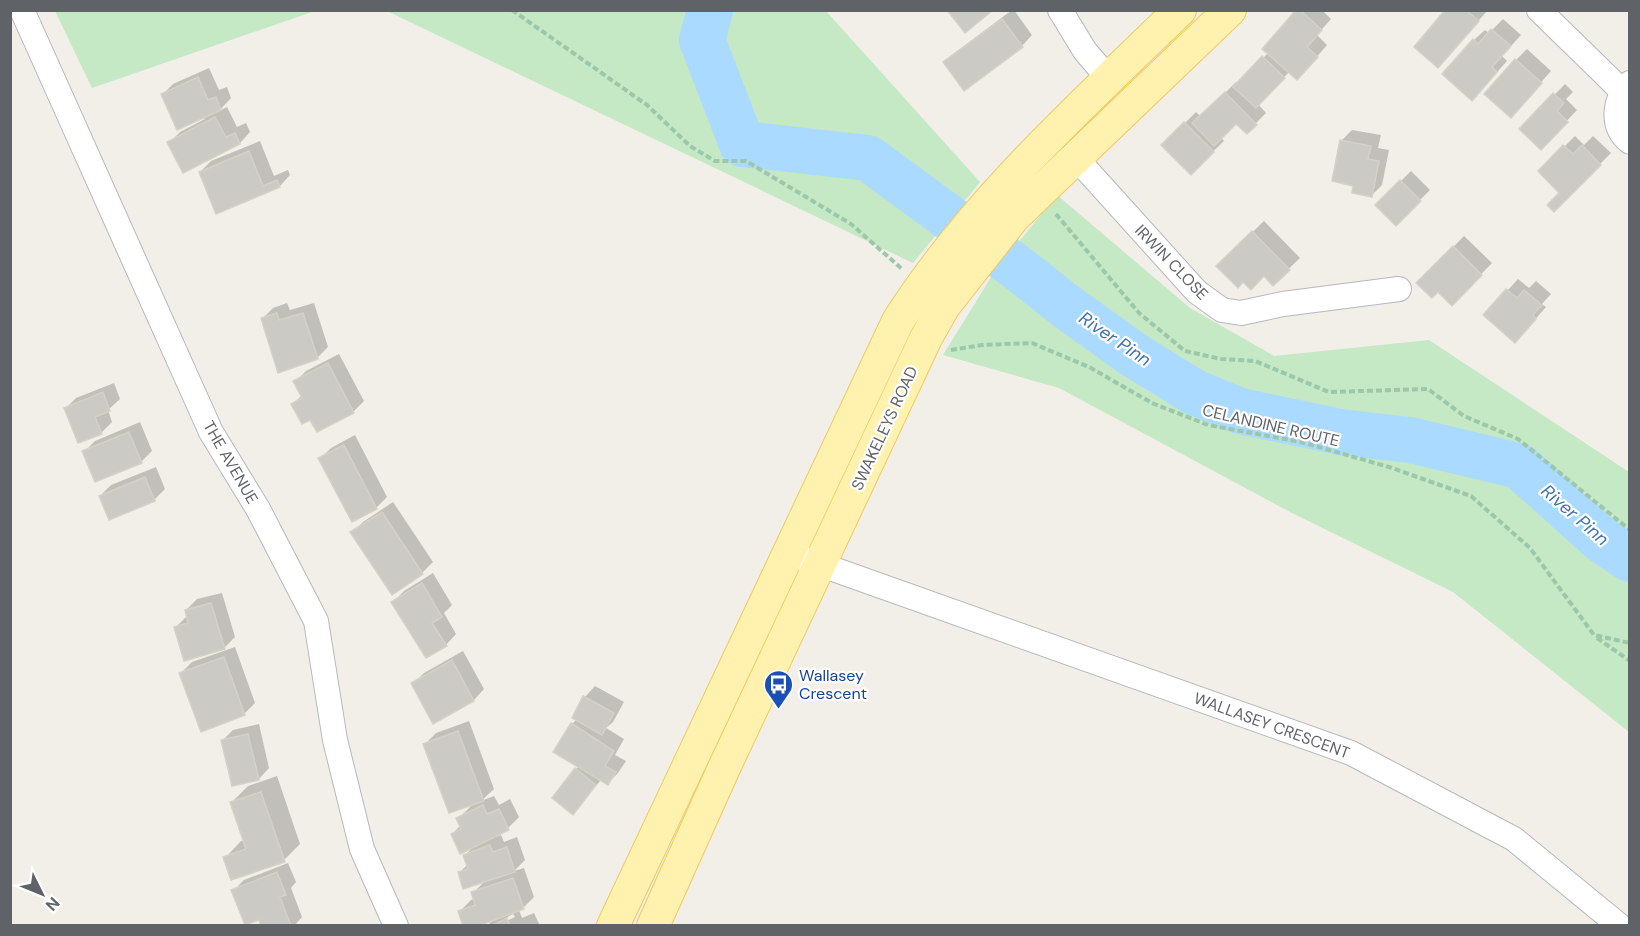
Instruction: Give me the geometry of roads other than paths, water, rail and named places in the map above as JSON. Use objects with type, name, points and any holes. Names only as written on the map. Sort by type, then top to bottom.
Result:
[{"type":"main road","name":"SWAKELEYS ROAD","points":[[613,926],[898,321],[929,275],[1004,206],[1119,69],[1180,10]]},
{"type":"main road","name":"SWAKELEYS ROAD","points":[[653,926],[724,768],[926,338],[1004,206],[1037,193],[1230,10]]},
{"type":"main road","points":[[1119,69],[1154,84]]},
{"type":"street","name":"THE AVENUE","points":[[22,10],[211,432],[258,509],[316,621],[335,740],[362,849],[396,926]]},
{"type":"street","points":[[1060,10],[1085,51],[1119,69]]},
{"type":"street","points":[[1539,10],[1626,87],[1618,100],[1616,113],[1618,127],[1629,142]]},
{"type":"street","name":"IRWIN CLOSE","points":[[1076,158],[1197,292],[1222,310],[1241,313],[1282,304],[1399,289]]},
{"type":"street","name":"WALLASEY CRESCENT","points":[[789,552],[820,566],[1351,753],[1514,839],[1620,926]]},
{"type":"waterway","name":"River Pinn","points":[[710,10],[702,40],[742,144],[868,158],[1067,307],[1134,355],[1194,392],[1240,411],[1340,432],[1410,440],[1519,466],[1603,541],[1630,559]]},
{"type":"place","name":"Wallasey Crescent","points":[[778,710]]}]
